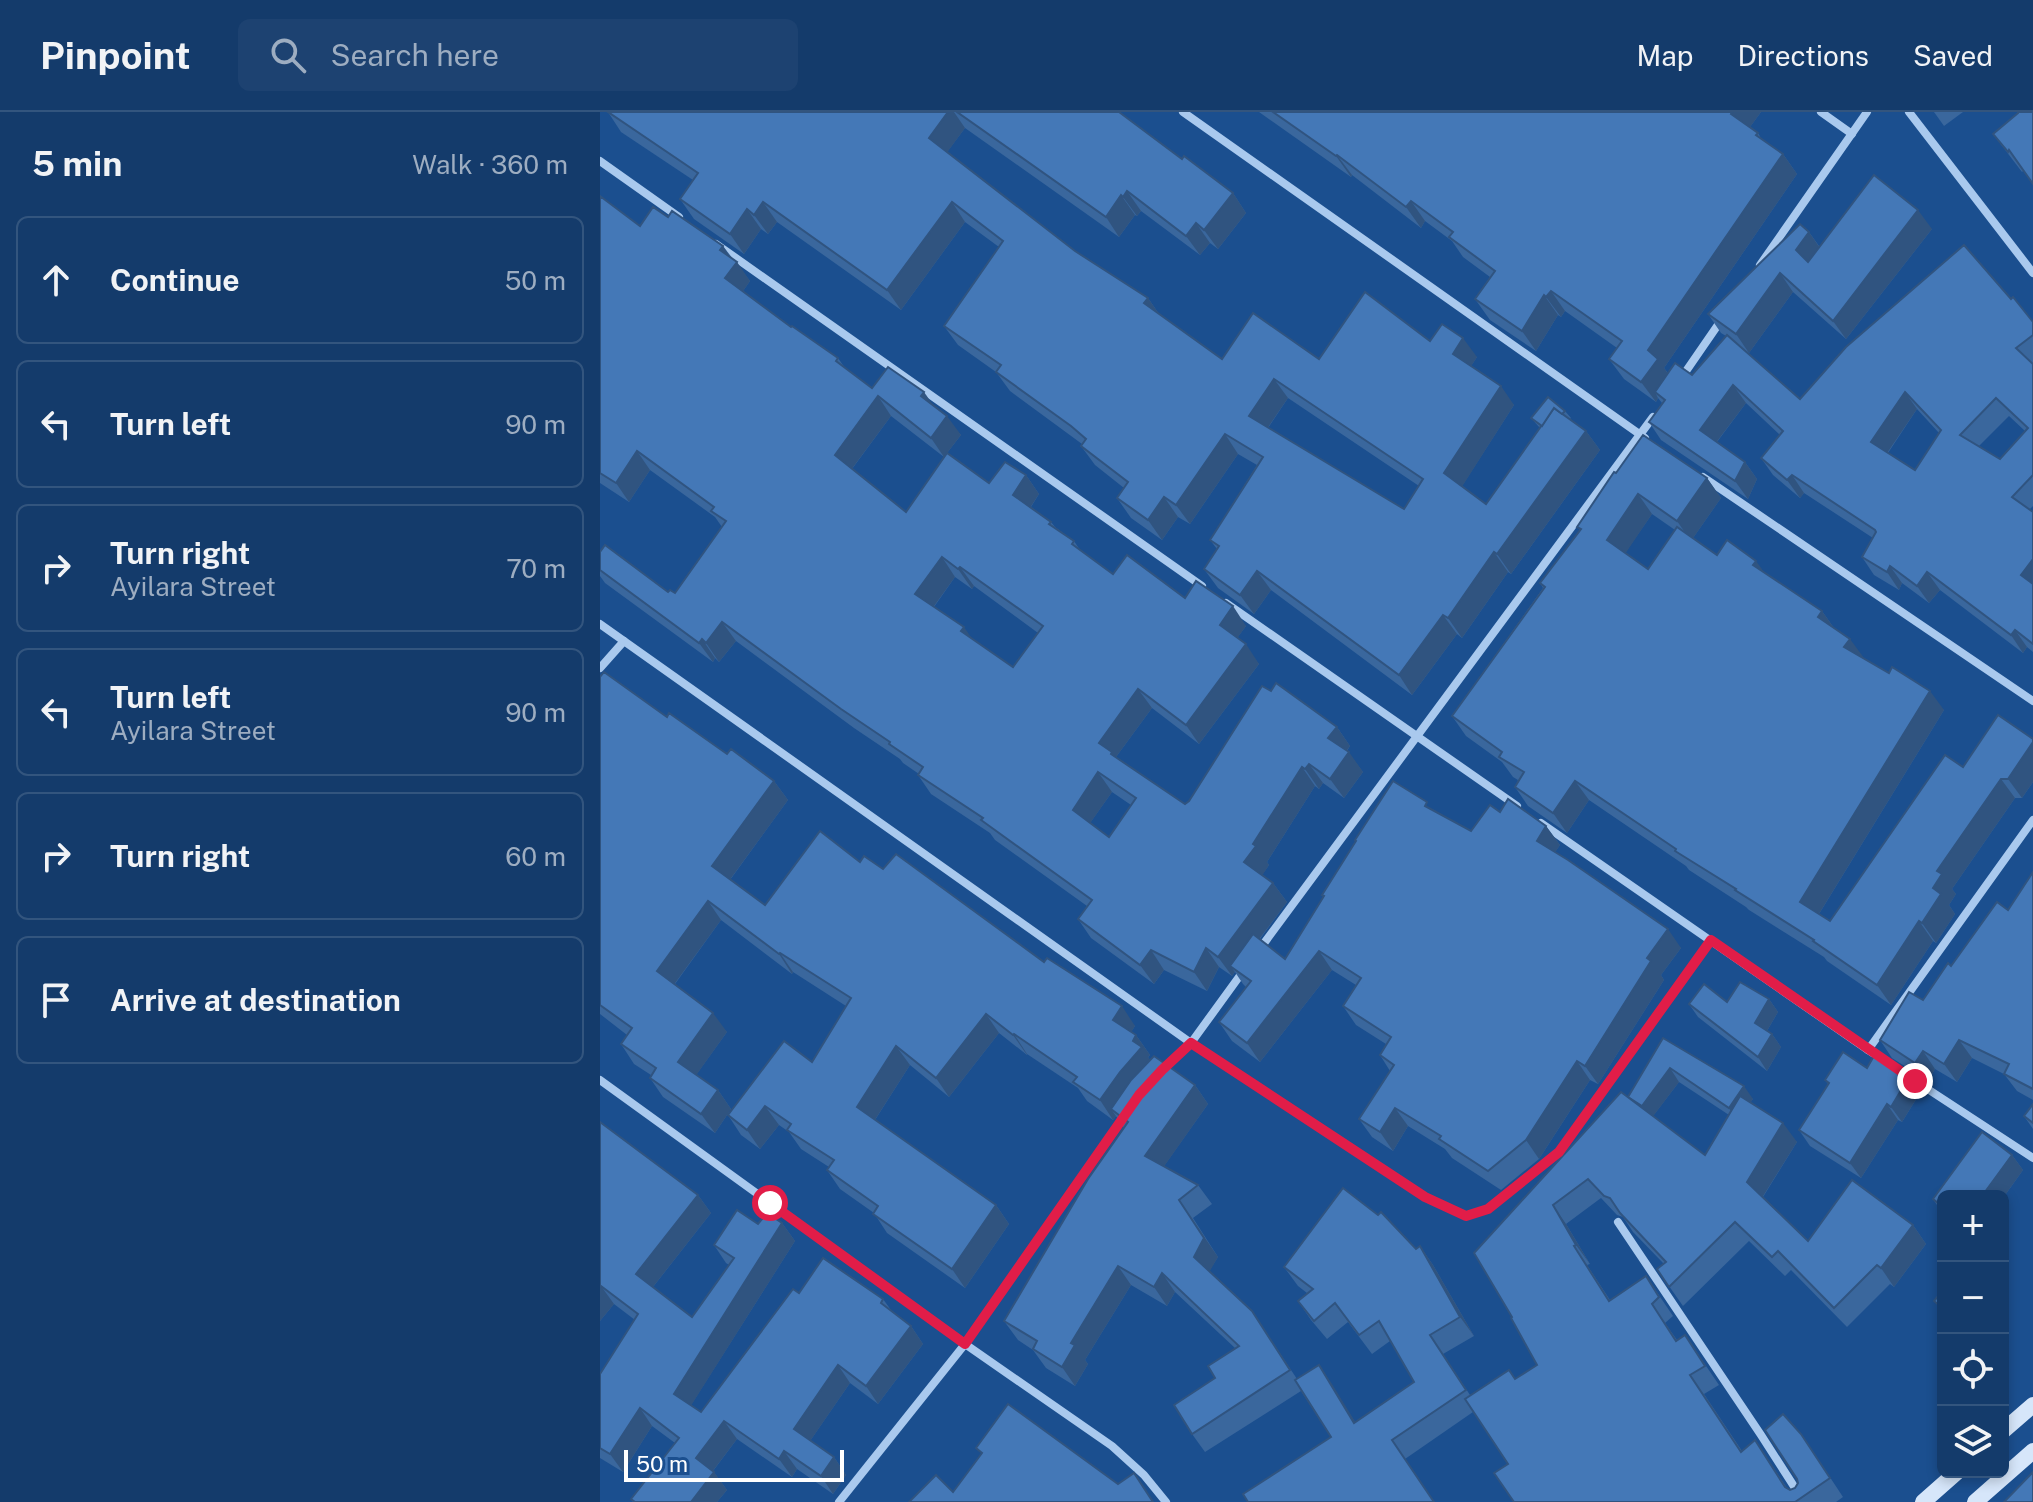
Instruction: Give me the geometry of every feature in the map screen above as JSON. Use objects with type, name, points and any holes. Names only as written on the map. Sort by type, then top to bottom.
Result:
[{"type":"main road","points":[[2009,1426],[2033,1405]]},
{"type":"main road","points":[[1975,1502],[2033,1451]]},
{"type":"main road","points":[[1923,1502],[1950,1478]]},
{"type":"street","points":[[1183,112],[1654,444]]},
{"type":"street","points":[[1821,112],[1852,134]]},
{"type":"street","points":[[1755,272],[1867,112]]},
{"type":"street","points":[[1909,112],[2033,273]]},
{"type":"street","points":[[600,161],[687,223]]},
{"type":"street","points":[[713,241],[1208,590]]},
{"type":"street","points":[[1676,385],[1729,310]]},
{"type":"street","points":[[1257,954],[1658,410]]},
{"type":"street","points":[[1693,471],[2033,701]]},
{"type":"street","points":[[1221,599],[1519,808]]},
{"type":"street","points":[[600,624],[1191,1043],[1425,1197],[1466,1216],[1488,1209],[1559,1152],[1711,940]]},
{"type":"street","points":[[600,668],[624,641]]},
{"type":"street","points":[[1532,816],[1868,1050],[2033,1158]]},
{"type":"street","points":[[1868,1050],[2033,820]]},
{"type":"street","points":[[1154,1079],[1191,1043],[1247,966]]},
{"type":"street","points":[[600,1080],[965,1344],[1112,1446],[1144,1475],[1166,1502]]},
{"type":"street","points":[[839,1502],[965,1344],[1130,1108]]},
{"type":"street","points":[[1618,1222],[1804,1502]]},
{"type":"building","points":[[608,112],[948,112],[929,138],[1075,251],[1148,298],[1144,303],[1222,359],[1253,313],[1319,359],[1365,292],[1430,341],[1442,324],[1463,338],[1453,354],[1501,386],[1444,473],[1486,504],[1554,408],[1586,431],[1448,618],[1443,615],[1399,675],[1257,571],[1240,595],[1204,569],[1219,546],[1210,540],[1263,457],[1225,434],[1176,505],[1164,497],[1148,520],[1117,498],[1128,482],[1081,446],[1086,439],[996,372],[1001,365],[944,326],[1003,241],[952,202],[887,290],[763,202],[754,215],[747,209],[730,234],[680,199],[698,173]],"holes":[[[1274,379],[1423,479],[1404,509],[1249,416]]]},
{"type":"building","points":[[957,112],[1119,112],[1233,193],[1204,230],[1196,223],[1186,236],[1127,191],[1106,217]]},
{"type":"building","points":[[1273,112],[1732,112],[1758,133],[1756,135],[1783,154],[1648,350],[1658,359],[1641,382],[1609,359],[1622,341],[1551,291],[1546,297],[1544,295],[1522,331],[1475,299],[1495,271],[1449,237],[1453,232],[1411,201],[1406,207]]},
{"type":"building","points":[[2018,112],[2033,112],[2033,184],[2009,150],[1993,134]]},
{"type":"building","points":[[1874,175],[1918,210],[1833,321],[1780,273],[1736,334],[1708,314],[1800,224],[1809,232],[1796,250],[1808,262]]},
{"type":"building","points":[[600,196],[640,226],[653,207],[668,217],[672,211],[723,246],[720,250],[737,262],[725,278],[838,358],[836,361],[872,388],[888,367],[924,392],[921,396],[947,416],[931,438],[878,396],[835,455],[906,512],[947,453],[989,483],[1005,462],[1026,475],[1013,495],[1113,574],[1127,555],[1185,598],[1196,581],[1233,606],[1220,625],[1246,644],[1186,725],[1138,689],[1099,743],[1111,754],[1185,804],[1262,686],[1271,691],[1276,683],[1337,727],[1328,738],[1349,752],[1330,779],[1309,764],[1305,769],[1302,767],[1244,862],[1273,883],[1218,957],[1206,948],[1194,972],[1151,950],[1140,965],[1078,919],[1092,900],[981,820],[983,818],[918,775],[923,767],[890,742],[722,622],[706,643],[702,639],[699,643],[600,570],[600,552],[605,545],[668,592],[675,593],[726,521],[711,511],[714,507],[637,451],[616,483],[600,473]],"holes":[[[942,557],[1043,626],[1013,667],[961,631],[964,627],[915,594]],[[1098,772],[1136,798],[1109,837],[1073,810]]]},
{"type":"building","points":[[1964,245],[2033,322],[2033,335],[2016,348],[2033,364],[2033,475],[2012,497],[2033,512],[2033,559],[2021,575],[2033,584],[2033,644],[2015,630],[2011,635],[1927,572],[1917,586],[1890,566],[1887,572],[1862,557],[1875,530],[1792,475],[1787,480],[1761,458],[1783,431],[1733,385],[1700,430],[1745,462],[1735,481],[1649,422],[1665,400],[1655,392],[1675,363],[1692,375],[1727,335],[1800,399],[1846,347]],"holes":[[[1905,392],[1941,430],[1915,470],[1871,442]],[[1996,398],[2028,428],[2000,459],[1960,435]]]},
{"type":"building","points":[[1548,397],[1565,411],[1562,414],[1554,408],[1542,426],[1531,418]]},
{"type":"building","points":[[1643,435],[1707,478],[1677,521],[1638,494],[1607,540],[1648,569],[1677,527],[1717,555],[1727,540],[1756,561],[1753,565],[1822,611],[1818,617],[1850,639],[1844,647],[1889,673],[1892,667],[1930,691],[1800,902],[1830,921],[1945,755],[1963,767],[1998,715],[2033,739],[2008,779],[2001,779],[1937,871],[1942,874],[1933,888],[1941,894],[1922,923],[1919,921],[1877,985],[1575,781],[1553,813],[1515,787],[1524,772],[1499,757],[1502,752],[1452,716],[1545,587],[1540,583],[1581,529],[1577,527]]},
{"type":"building","points":[[604,672],[667,717],[669,713],[727,754],[731,749],[774,781],[712,866],[765,905],[820,831],[860,862],[864,856],[883,869],[896,854],[1044,962],[1047,958],[1122,1006],[1113,1020],[1136,1035],[1133,1041],[1142,1047],[1100,1100],[1073,1082],[1077,1077],[986,1014],[936,1078],[896,1046],[857,1107],[996,1205],[952,1269],[873,1214],[878,1206],[827,1170],[834,1160],[787,1130],[791,1124],[765,1106],[747,1130],[728,1115],[784,1041],[812,1062],[851,998],[779,954],[708,901],[657,971],[713,1013],[678,1062],[718,1090],[701,1114],[650,1078],[656,1068],[621,1044],[632,1028],[600,1005],[600,677]]},
{"type":"building","points":[[1393,781],[1427,802],[1425,806],[1471,831],[1490,805],[1500,812],[1508,799],[1546,826],[1537,841],[1668,929],[1647,958],[1651,961],[1585,1066],[1577,1061],[1526,1140],[1488,1171],[1439,1139],[1441,1136],[1395,1108],[1380,1132],[1359,1119],[1394,1065],[1380,1055],[1391,1037],[1343,1006],[1361,978],[1319,951],[1247,1043],[1219,1022],[1251,981],[1230,966],[1253,934],[1285,959]]},
{"type":"building","points":[[2033,872],[2033,1089],[2004,1074],[2009,1064],[1959,1040],[1944,1064],[1923,1051],[1915,1063],[1880,1040],[1909,992],[1923,1000],[1997,902],[2008,910]]},
{"type":"building","points":[[1740,982],[1769,999],[1755,1023],[1772,1034],[1758,1057],[1689,1004],[1704,984],[1727,1002]]},
{"type":"building","points":[[1663,1038],[1744,1086],[1729,1108],[1670,1068],[1642,1106],[1628,1097]]},
{"type":"building","points":[[1843,1052],[1867,1068],[1875,1054],[1909,1077],[1891,1107],[1887,1104],[1850,1163],[1799,1130],[1829,1083],[1825,1080]]},
{"type":"building","points":[[1154,1056],[1195,1085],[1145,1156],[1198,1185],[1179,1200],[1204,1238],[1194,1257],[1252,1311],[1290,1370],[1192,1434],[1174,1405],[1215,1378],[1208,1366],[1239,1346],[1162,1273],[1154,1287],[1118,1266],[1071,1343],[1075,1345],[1062,1367],[1033,1349],[1037,1341],[1004,1321],[1088,1179],[1128,1122],[1111,1109],[1131,1080]]},
{"type":"building","points":[[1621,1092],[1705,1155],[1740,1096],[1783,1123],[1747,1182],[1808,1241],[1852,1180],[1913,1225],[1881,1268],[1877,1265],[1834,1308],[1778,1251],[1772,1257],[1735,1222],[1669,1287],[1657,1269],[1666,1262],[1610,1198],[1604,1196],[1588,1179],[1553,1205],[1574,1246],[1609,1301],[1646,1276],[1659,1297],[1652,1304],[1676,1341],[1685,1335],[1705,1366],[1690,1375],[1741,1452],[1755,1440],[1790,1490],[1795,1488],[1797,1479],[1765,1430],[1783,1414],[1801,1434],[1830,1478],[1795,1502],[1514,1502],[1494,1473],[1508,1464],[1465,1399],[1509,1370],[1515,1379],[1537,1365],[1474,1253]]},
{"type":"building","points":[[2033,1104],[2033,1123],[2024,1116]]},
{"type":"building","points":[[600,1122],[698,1195],[636,1274],[692,1317],[734,1258],[714,1245],[737,1210],[758,1224],[767,1213],[782,1223],[674,1394],[701,1412],[793,1289],[799,1293],[823,1258],[883,1299],[881,1303],[911,1326],[866,1386],[838,1365],[794,1429],[834,1457],[821,1476],[784,1451],[779,1459],[724,1421],[696,1458],[714,1472],[691,1502],[635,1502],[631,1499],[679,1438],[640,1408],[610,1454],[600,1448],[600,1374],[638,1314],[600,1287]]},
{"type":"building","points":[[1982,1132],[2012,1155],[1986,1190],[1940,1190]]},
{"type":"building","points":[[1343,1188],[1378,1215],[1381,1212],[1416,1249],[1420,1246],[1460,1317],[1430,1335],[1466,1390],[1392,1440],[1434,1502],[1248,1502],[1243,1494],[1331,1437],[1295,1380],[1319,1365],[1354,1423],[1414,1382],[1379,1321],[1359,1335],[1335,1303],[1314,1321],[1298,1301],[1313,1289],[1284,1267]]},
{"type":"building","points":[[1008,1404],[1118,1484],[1134,1473],[1153,1502],[909,1502],[936,1475],[953,1492],[982,1453],[976,1448]]},
{"type":"building","points":[[2033,1472],[2033,1502],[2004,1502]]},
{"type":"route","points":[[770,1203],[965,1344],[1139,1095],[1191,1043],[1425,1197],[1466,1216],[1488,1209],[1559,1152],[1711,940],[1915,1081]]}]
